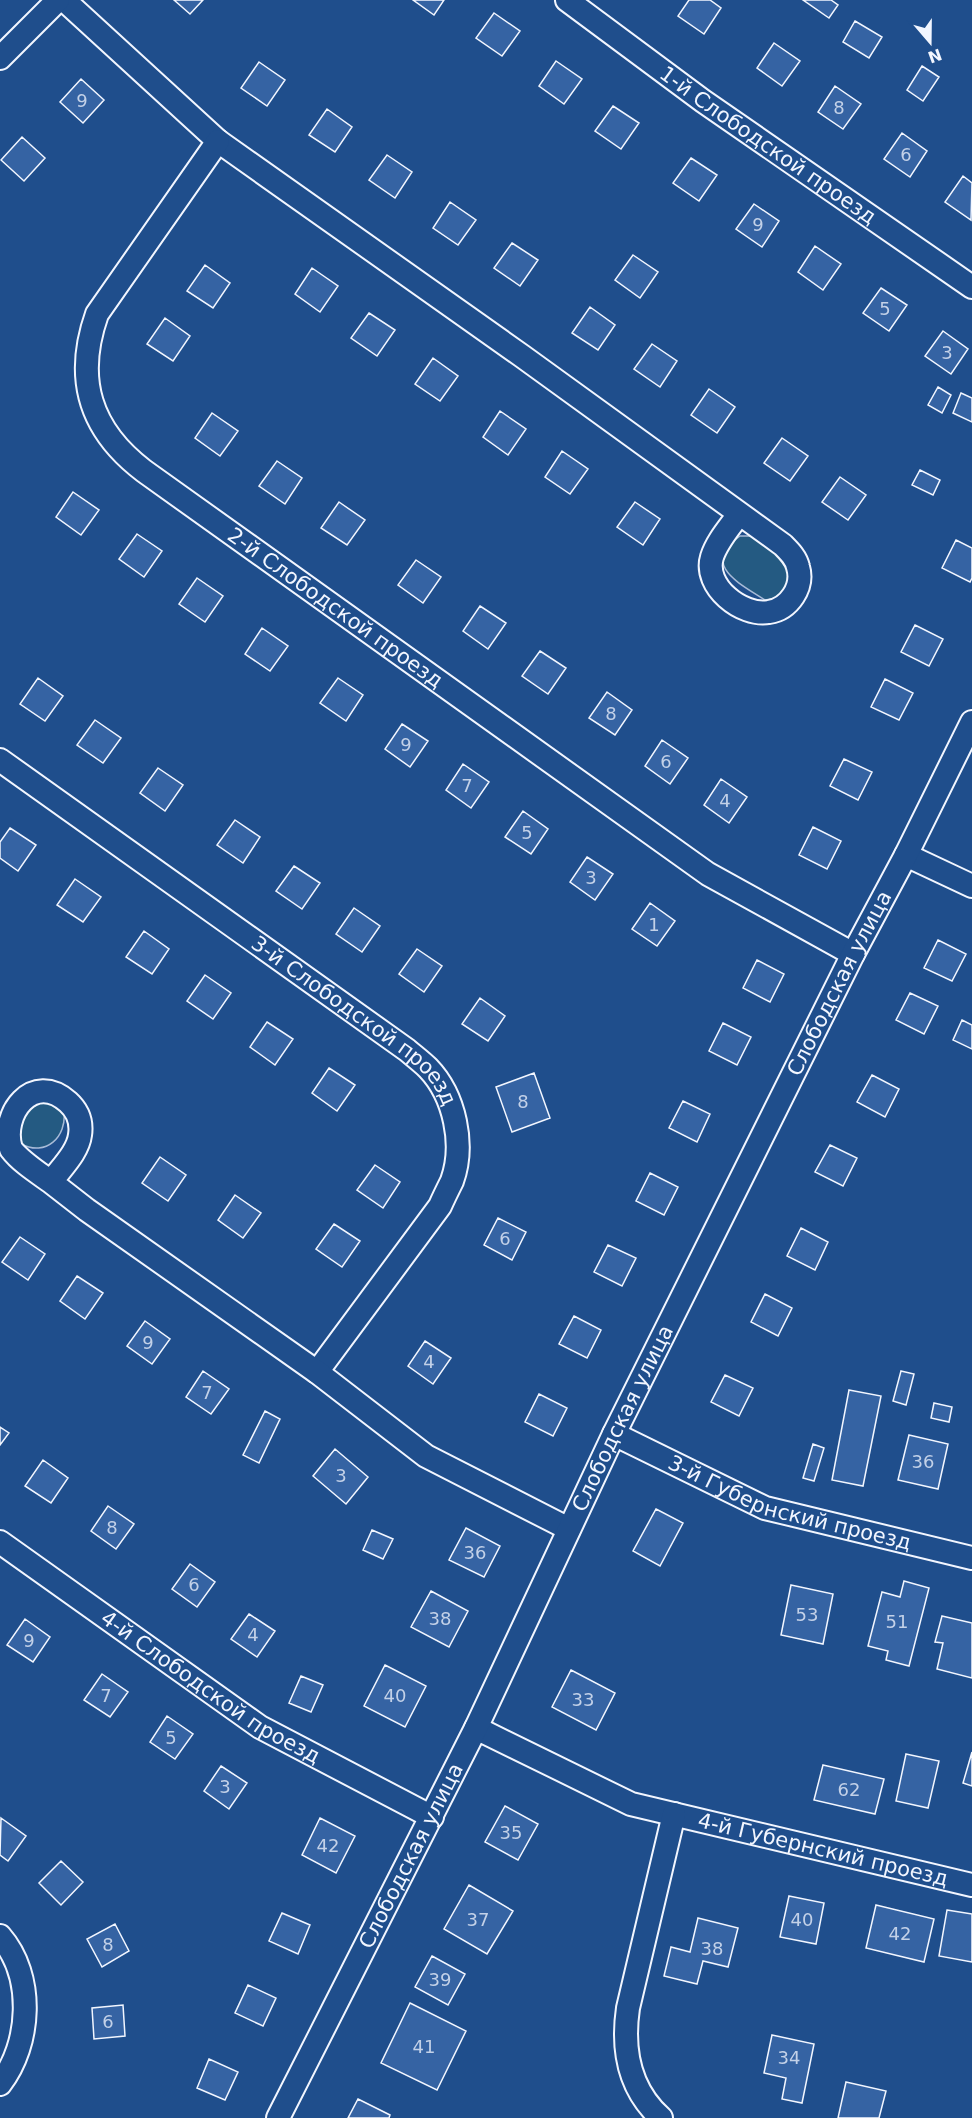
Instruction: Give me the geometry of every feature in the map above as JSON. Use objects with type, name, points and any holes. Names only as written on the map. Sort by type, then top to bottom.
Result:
[{"type":"street","points":[[0,58],[58,0]]},
{"type":"street","points":[[63,0],[218,141],[522,356],[783,545],[794,555],[799,569],[799,583],[794,596],[783,607],[770,612],[755,612],[742,607],[717,587],[711,574],[711,559],[717,546],[740,514]]},
{"type":"street","name":"1-й Слободской проезд","points":[[567,0],[703,100],[972,287]]},
{"type":"street","name":"2-й Слободской проезд","points":[[218,141],[97,314],[93,325],[86,358],[87,380],[91,402],[99,422],[111,441],[126,458],[153,478],[708,874],[853,954]]},
{"type":"street","name":"Слободская улица","points":[[278,2118],[432,1817],[614,1434],[853,954],[906,855],[972,722]]},
{"type":"street","name":"3-й Слободской проезд","points":[[0,760],[407,1050],[429,1070],[446,1094],[456,1121],[458,1150],[452,1179],[440,1206],[317,1372]]},
{"type":"street","points":[[906,855],[972,886]]},
{"type":"street","points":[[51,1182],[317,1372],[426,1456],[569,1529]]},
{"type":"street","name":"3-й Губернский проезд","points":[[614,1434],[765,1508],[972,1558]]},
{"type":"street","name":"4-й Слободской проезд","points":[[0,1542],[260,1727],[432,1817]]},
{"type":"street","name":"4-й Губернский проезд","points":[[476,1728],[631,1804],[972,1885]]},
{"type":"street","name":"4-й Губернский проезд","points":[[661,2118],[641,2094],[632,2074],[626,2052],[625,2030],[628,2008],[674,1814]]},
{"type":"street","points":[[0,1936],[15,1960],[22,1983],[25,2007],[24,2031],[17,2054],[7,2076],[0,2084]]},
{"type":"shaded area","points":[[740,536],[755,536],[785,557],[793,582],[778,598],[765,600],[735,580],[723,565],[723,556],[729,546]]},
{"type":"shaded area","points":[[43,1095],[64,1111],[62,1129],[53,1142],[46,1146],[39,1148],[21,1144],[13,1124]]},
{"type":"building","points":[[174,0],[203,0],[190,14]]},
{"type":"building","points":[[413,0],[444,0],[434,15]]},
{"type":"building","points":[[689,0],[710,0],[721,8],[704,34],[678,16]]},
{"type":"building","points":[[803,0],[831,0],[838,5],[829,18]]},
{"type":"building","points":[[494,13],[520,31],[502,56],[476,38]]},
{"type":"building","points":[[855,21],[882,37],[869,58],[843,42]]},
{"type":"building","points":[[774,43],[800,61],[782,86],[757,68]]},
{"type":"building","points":[[556,61],[582,79],[564,104],[539,86]]},
{"type":"building","points":[[259,62],[285,80],[267,106],[241,88]]},
{"type":"building","points":[[922,66],[939,77],[923,101],[907,90]]},
{"type":"building","points":[[81,79],[104,100],[83,123],[60,102]]},
{"type":"building","points":[[835,86],[861,104],[843,129],[818,112]]},
{"type":"building","points":[[613,106],[639,123],[621,149],[595,131]]},
{"type":"building","points":[[327,109],[352,127],[335,152],[309,135]]},
{"type":"building","points":[[902,133],[927,151],[910,177],[884,159]]},
{"type":"building","points":[[22,137],[45,158],[24,181],[1,160]]},
{"type":"building","points":[[387,155],[412,172],[395,198],[369,180]]},
{"type":"building","points":[[691,158],[717,175],[699,201],[673,183]]},
{"type":"building","points":[[963,176],[972,183],[971,220],[945,202]]},
{"type":"building","points":[[450,202],[476,220],[458,245],[433,228]]},
{"type":"building","points":[[754,204],[779,221],[762,247],[736,229]]},
{"type":"building","points":[[512,243],[538,260],[520,286],[494,268]]},
{"type":"building","points":[[815,246],[841,264],[823,290],[798,272]]},
{"type":"building","points":[[633,255],[658,272],[640,298],[615,280]]},
{"type":"building","points":[[205,265],[230,283],[213,308],[187,291]]},
{"type":"building","points":[[312,268],[338,286],[320,312],[295,294]]},
{"type":"building","points":[[881,288],[907,305],[889,331],[863,313]]},
{"type":"building","points":[[590,307],[615,325],[598,350],[572,333]]},
{"type":"building","points":[[369,313],[395,330],[377,356],[351,338]]},
{"type":"building","points":[[165,318],[190,336],[173,361],[147,344]]},
{"type":"building","points":[[943,331],[968,349],[951,374],[925,356]]},
{"type":"building","points":[[652,344],[677,361],[660,387],[634,369]]},
{"type":"building","points":[[433,358],[458,376],[440,401],[415,384]]},
{"type":"building","points":[[938,387],[951,395],[942,413],[928,405]]},
{"type":"building","points":[[709,389],[735,407],[717,433],[691,415]]},
{"type":"building","points":[[961,393],[972,398],[972,422],[953,413]]},
{"type":"building","points":[[500,411],[526,429],[508,455],[483,437]]},
{"type":"building","points":[[212,413],[238,431],[220,456],[195,438]]},
{"type":"building","points":[[782,438],[808,456],[790,481],[764,463]]},
{"type":"building","points":[[562,451],[588,469],[570,494],[545,477]]},
{"type":"building","points":[[277,461],[302,478],[285,504],[259,486]]},
{"type":"building","points":[[920,470],[940,480],[933,495],[912,485]]},
{"type":"building","points":[[840,477],[866,495],[848,520],[822,502]]},
{"type":"building","points":[[73,492],[99,510],[81,535],[56,517]]},
{"type":"building","points":[[339,502],[365,520],[347,545],[321,528]]},
{"type":"building","points":[[635,502],[660,519],[643,545],[617,527]]},
{"type":"building","points":[[137,534],[162,551],[144,577],[119,559]]},
{"type":"building","points":[[956,540],[972,548],[970,582],[942,568]]},
{"type":"building","points":[[416,560],[441,577],[423,603],[398,585]]},
{"type":"building","points":[[197,578],[223,596],[205,622],[179,604]]},
{"type":"building","points":[[480,606],[506,623],[488,649],[463,631]]},
{"type":"building","points":[[915,625],[943,639],[929,666],[901,652]]},
{"type":"building","points":[[262,628],[288,646],[270,671],[245,654]]},
{"type":"building","points":[[540,651],[566,668],[548,694],[522,676]]},
{"type":"building","points":[[38,678],[63,696],[45,721],[20,704]]},
{"type":"building","points":[[338,678],[363,695],[346,721],[320,703]]},
{"type":"building","points":[[885,679],[913,693],[899,720],[871,707]]},
{"type":"building","points":[[607,692],[632,710],[615,735],[589,718]]},
{"type":"building","points":[[95,720],[121,738],[103,763],[77,745]]},
{"type":"building","points":[[402,724],[428,741],[410,767],[385,749]]},
{"type":"building","points":[[662,740],[688,758],[670,784],[645,766]]},
{"type":"building","points":[[844,759],[872,772],[858,800],[830,786]]},
{"type":"building","points":[[463,764],[489,782],[471,808],[446,790]]},
{"type":"building","points":[[158,768],[183,785],[165,811],[140,793]]},
{"type":"building","points":[[721,779],[747,797],[729,823],[704,805]]},
{"type":"building","points":[[523,811],[548,829],[531,854],[505,837]]},
{"type":"building","points":[[235,820],[260,837],[243,863],[217,845]]},
{"type":"building","points":[[813,827],[841,841],[827,869],[799,855]]},
{"type":"building","points":[[10,828],[36,845],[18,871],[0,858],[0,842]]},
{"type":"building","points":[[587,857],[613,874],[595,900],[570,882]]},
{"type":"building","points":[[294,866],[320,883],[302,909],[276,891]]},
{"type":"building","points":[[75,879],[101,897],[83,922],[57,905]]},
{"type":"building","points":[[650,903],[675,921],[657,946],[632,929]]},
{"type":"building","points":[[354,908],[380,926],[362,952],[336,934]]},
{"type":"building","points":[[144,931],[169,949],[152,974],[126,957]]},
{"type":"building","points":[[938,940],[966,954],[952,981],[924,968]]},
{"type":"building","points":[[417,949],[442,966],[424,992],[399,974]]},
{"type":"building","points":[[757,960],[784,974],[770,1002],[743,988]]},
{"type":"building","points":[[205,975],[231,993],[213,1019],[187,1001]]},
{"type":"building","points":[[910,993],[938,1006],[924,1034],[896,1020]]},
{"type":"building","points":[[480,998],[505,1016],[488,1041],[462,1024]]},
{"type":"building","points":[[962,1020],[972,1025],[972,1049],[953,1040]]},
{"type":"building","points":[[267,1022],[293,1039],[275,1065],[250,1047]]},
{"type":"building","points":[[723,1023],[751,1037],[737,1065],[709,1051]]},
{"type":"building","points":[[329,1068],[355,1085],[337,1111],[312,1093]]},
{"type":"building","points":[[534,1073],[550,1118],[512,1132],[496,1087]]},
{"type":"building","points":[[872,1075],[899,1089],[885,1117],[857,1102]]},
{"type":"building","points":[[683,1101],[710,1114],[697,1142],[669,1128]]},
{"type":"building","points":[[830,1145],[857,1158],[843,1186],[815,1172]]},
{"type":"building","points":[[160,1157],[186,1175],[168,1201],[142,1183]]},
{"type":"building","points":[[375,1165],[400,1182],[383,1208],[357,1190]]},
{"type":"building","points":[[650,1173],[678,1187],[664,1215],[636,1201]]},
{"type":"building","points":[[235,1195],[261,1213],[243,1238],[218,1220]]},
{"type":"building","points":[[498,1218],[526,1232],[512,1260],[484,1245]]},
{"type":"building","points":[[334,1224],[360,1241],[342,1267],[316,1249]]},
{"type":"building","points":[[801,1228],[828,1242],[815,1270],[787,1256]]},
{"type":"building","points":[[20,1237],[45,1254],[28,1280],[2,1262]]},
{"type":"building","points":[[608,1245],[636,1258],[622,1286],[594,1272]]},
{"type":"building","points":[[77,1276],[103,1293],[85,1319],[60,1301]]},
{"type":"building","points":[[765,1294],[792,1308],[778,1336],[751,1322]]},
{"type":"building","points":[[574,1316],[601,1330],[587,1358],[559,1344]]},
{"type":"building","points":[[145,1321],[170,1339],[152,1364],[127,1346]]},
{"type":"building","points":[[425,1341],[451,1358],[433,1384],[408,1366]]},
{"type":"building","points":[[203,1371],[229,1389],[211,1414],[186,1397]]},
{"type":"building","points":[[901,1371],[914,1374],[906,1405],[893,1401]]},
{"type":"building","points":[[725,1375],[753,1388],[739,1416],[711,1402]]},
{"type":"building","points":[[849,1390],[881,1396],[863,1486],[832,1480]]},
{"type":"building","points":[[539,1394],[567,1408],[553,1436],[525,1422]]},
{"type":"building","points":[[934,1403],[952,1407],[949,1422],[931,1418]]},
{"type":"building","points":[[265,1411],[280,1419],[259,1463],[243,1455]]},
{"type":"building","points":[[0,1427],[9,1433],[0,1445]]},
{"type":"building","points":[[909,1435],[948,1444],[938,1489],[898,1480]]},
{"type":"building","points":[[813,1444],[824,1448],[814,1481],[803,1478]]},
{"type":"building","points":[[335,1449],[368,1477],[346,1504],[313,1476]]},
{"type":"building","points":[[43,1460],[68,1478],[51,1503],[25,1486]]},
{"type":"building","points":[[108,1506],[134,1524],[116,1549],[91,1531]]},
{"type":"building","points":[[656,1509],[683,1523],[660,1566],[633,1551]]},
{"type":"building","points":[[466,1528],[500,1546],[484,1577],[449,1560]]},
{"type":"building","points":[[372,1530],[393,1539],[383,1559],[363,1550]]},
{"type":"building","points":[[190,1564],[215,1582],[197,1607],[172,1589]]},
{"type":"building","points":[[904,1581],[929,1588],[909,1666],[886,1660],[888,1651],[868,1646],[882,1592],[900,1597]]},
{"type":"building","points":[[791,1585],[833,1594],[823,1644],[781,1635]]},
{"type":"building","points":[[431,1591],[468,1611],[449,1647],[411,1627]]},
{"type":"building","points":[[249,1614],[275,1631],[257,1657],[231,1639]]},
{"type":"building","points":[[942,1616],[972,1623],[972,1678],[937,1669],[943,1643],[935,1642]]},
{"type":"building","points":[[25,1619],[50,1637],[33,1662],[7,1645]]},
{"type":"building","points":[[385,1665],[426,1686],[405,1727],[364,1706]]},
{"type":"building","points":[[571,1670],[615,1693],[596,1730],[552,1707]]},
{"type":"building","points":[[102,1674],[128,1692],[110,1717],[84,1700]]},
{"type":"building","points":[[301,1676],[323,1685],[311,1712],[289,1703]]},
{"type":"building","points":[[167,1716],[193,1734],[175,1759],[150,1742]]},
{"type":"building","points":[[972,1752],[972,1786],[963,1783]]},
{"type":"building","points":[[906,1754],[939,1761],[928,1808],[896,1801]]},
{"type":"building","points":[[823,1765],[884,1779],[875,1814],[814,1800]]},
{"type":"building","points":[[221,1766],[247,1783],[229,1809],[204,1791]]},
{"type":"building","points":[[505,1806],[538,1824],[518,1860],[485,1842]]},
{"type":"building","points":[[1,1818],[26,1836],[8,1861],[0,1855]]},
{"type":"building","points":[[320,1818],[355,1836],[336,1873],[302,1855]]},
{"type":"building","points":[[61,1861],[83,1882],[61,1905],[39,1883]]},
{"type":"building","points":[[469,1885],[513,1911],[487,1954],[444,1929]]},
{"type":"building","points":[[789,1896],[824,1903],[816,1944],[780,1937]]},
{"type":"building","points":[[876,1905],[934,1919],[924,1962],[866,1948]]},
{"type":"building","points":[[947,1910],[972,1914],[972,1962],[939,1956]]},
{"type":"building","points":[[282,1913],[310,1925],[298,1954],[269,1941]]},
{"type":"building","points":[[698,1918],[738,1928],[728,1967],[703,1961],[697,1984],[664,1976],[671,1947],[690,1952]]},
{"type":"building","points":[[115,1924],[129,1951],[102,1967],[87,1939]]},
{"type":"building","points":[[432,1956],[465,1974],[448,2005],[415,1987]]},
{"type":"building","points":[[248,1985],[276,1998],[263,2026],[235,2013]]},
{"type":"building","points":[[410,2003],[466,2031],[437,2090],[381,2063]]},
{"type":"building","points":[[123,2005],[125,2036],[94,2039],[92,2008]]},
{"type":"building","points":[[772,2035],[814,2044],[802,2103],[782,2099],[786,2078],[764,2073]]},
{"type":"building","points":[[209,2059],[238,2072],[225,2100],[197,2088]]},
{"type":"building","points":[[846,2082],[886,2091],[879,2118],[838,2118]]},
{"type":"building","points":[[358,2099],[390,2115],[389,2118],[348,2118]]}]
